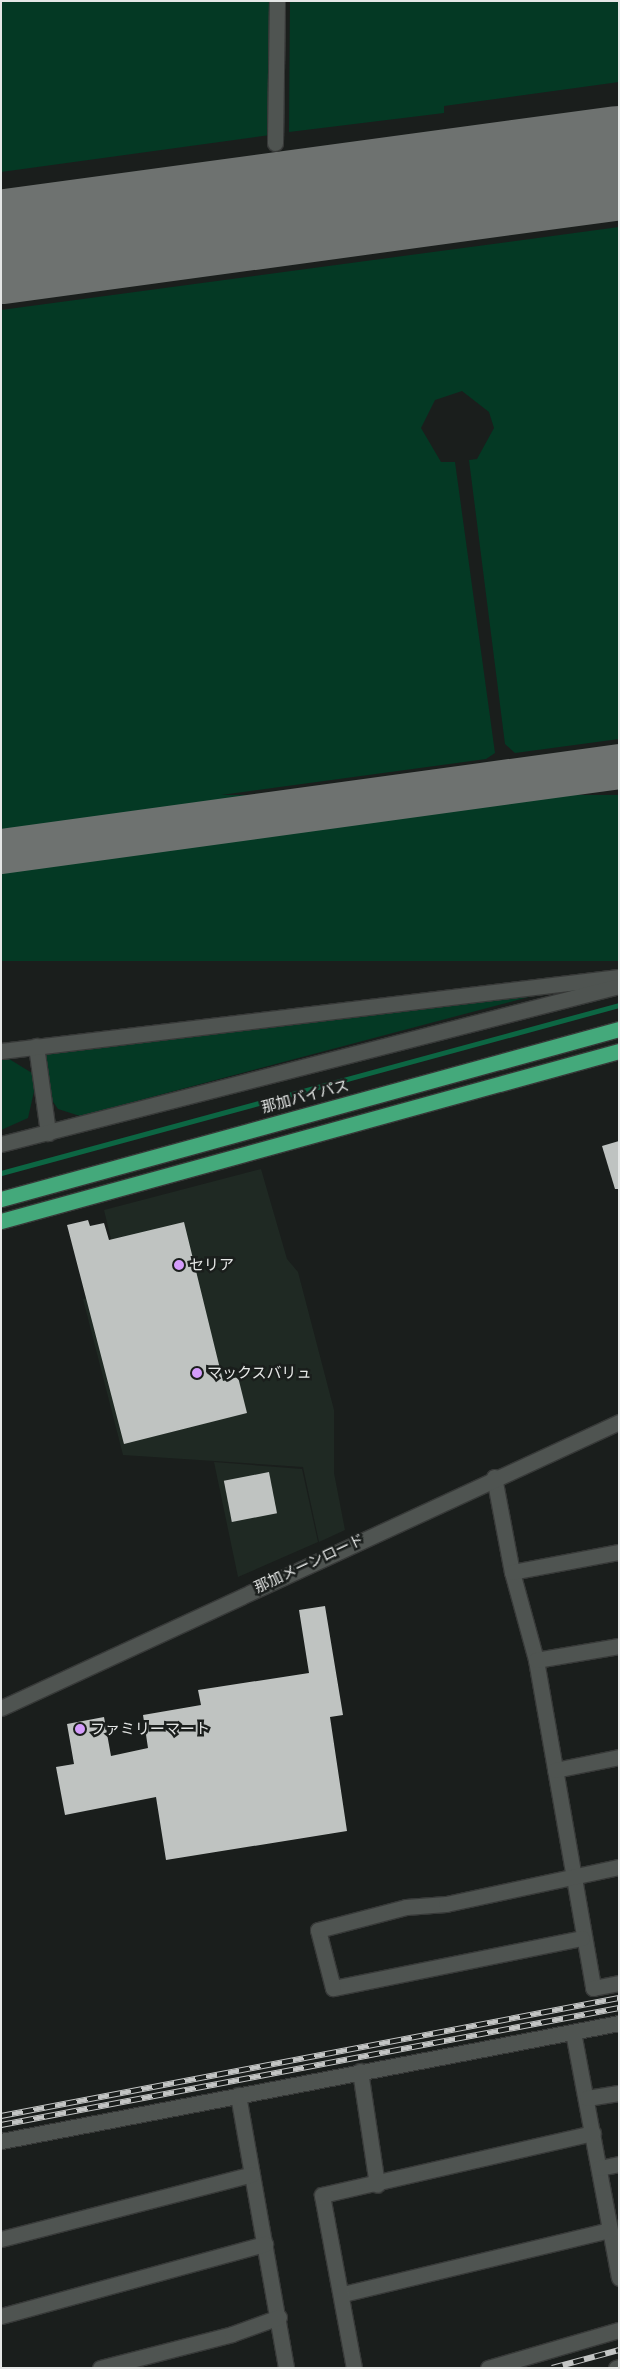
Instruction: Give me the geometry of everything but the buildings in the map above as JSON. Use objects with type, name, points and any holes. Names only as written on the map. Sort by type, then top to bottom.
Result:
[{"type":"highway","name":"那加バイパス","points":[[1,1199],[619,1029]]},
{"type":"highway","points":[[1,1221],[619,1051]]},
{"type":"street","points":[[275,143],[277,1]]},
{"type":"street","points":[[1,1050],[619,977]]},
{"type":"street","points":[[1,1144],[619,986]]},
{"type":"street","points":[[36,1046],[48,1132]]},
{"type":"street","name":"那加メーンロード","points":[[1,1708],[494,1477],[619,1422]]},
{"type":"street","points":[[494,1477],[512,1572],[536,1660],[582,1938],[593,1988],[619,1983]]},
{"type":"street","points":[[512,1572],[619,1552]]},
{"type":"street","points":[[536,1660],[619,1646]]},
{"type":"street","points":[[555,1770],[619,1757]]},
{"type":"street","points":[[582,1938],[333,1988],[318,1930],[406,1907],[446,1904],[619,1867]]},
{"type":"street","points":[[1,2140],[619,2023]]},
{"type":"street","points":[[573,2032],[587,2098],[619,2278]]},
{"type":"street","points":[[360,2071],[377,2185]]},
{"type":"street","points":[[587,2098],[619,2093]]},
{"type":"street","points":[[238,2095],[279,2317],[286,2368]]},
{"type":"street","points":[[354,2368],[343,2294],[322,2195],[377,2185],[593,2133]]},
{"type":"street","points":[[599,2168],[619,2164]]},
{"type":"street","points":[[1,2239],[252,2174]]},
{"type":"street","points":[[343,2294],[609,2230]]},
{"type":"street","points":[[1,2316],[265,2244]]},
{"type":"street","points":[[100,2368],[232,2334],[279,2317]]},
{"type":"street","points":[[488,2368],[619,2330]]},
{"type":"shaded area","points":[[261,1169],[287,1259],[298,1272],[334,1410],[334,1473],[345,1530],[319,1542],[303,1467],[123,1455],[83,1299],[123,1288],[104,1210]]},
{"type":"shaded area","points":[[214,1462],[302,1469],[318,1542],[238,1577]]},
{"type":"green space","points":[[1,1],[272,1],[270,135],[1,172]]},
{"type":"green space","points":[[290,1],[619,1],[619,82],[444,106],[444,113],[289,132]]},
{"type":"green space","points":[[619,227],[619,739],[515,753],[505,744],[469,460],[477,459],[494,428],[489,412],[462,391],[435,400],[421,428],[441,462],[455,462],[495,753],[486,759],[1,825],[1,310]]},
{"type":"green space","points":[[1,795],[619,795],[619,961],[1,961]]},
{"type":"green space","points":[[570,986],[80,1116],[58,1109],[49,1096],[42,1051]]},
{"type":"green space","points":[[1,1054],[32,1073],[35,1087],[28,1118],[1,1130]]},
{"type":"waterway","points":[[1,1173],[619,1005]]},
{"type":"taxiway","points":[[1,851],[619,766]]},
{"type":"runway","points":[[1,247],[619,163]]},
{"type":"railway","points":[[1,2116],[619,1998]]},
{"type":"railway","points":[[1,2125],[619,2008]]},
{"type":"railway","points":[[552,2368],[619,2350]]},
{"type":"place","name":"セリア","points":[[179,1265]]},
{"type":"place","name":"マックスバリュ","points":[[197,1373]]},
{"type":"place","name":"ファミリーマート","points":[[80,1729]]}]
